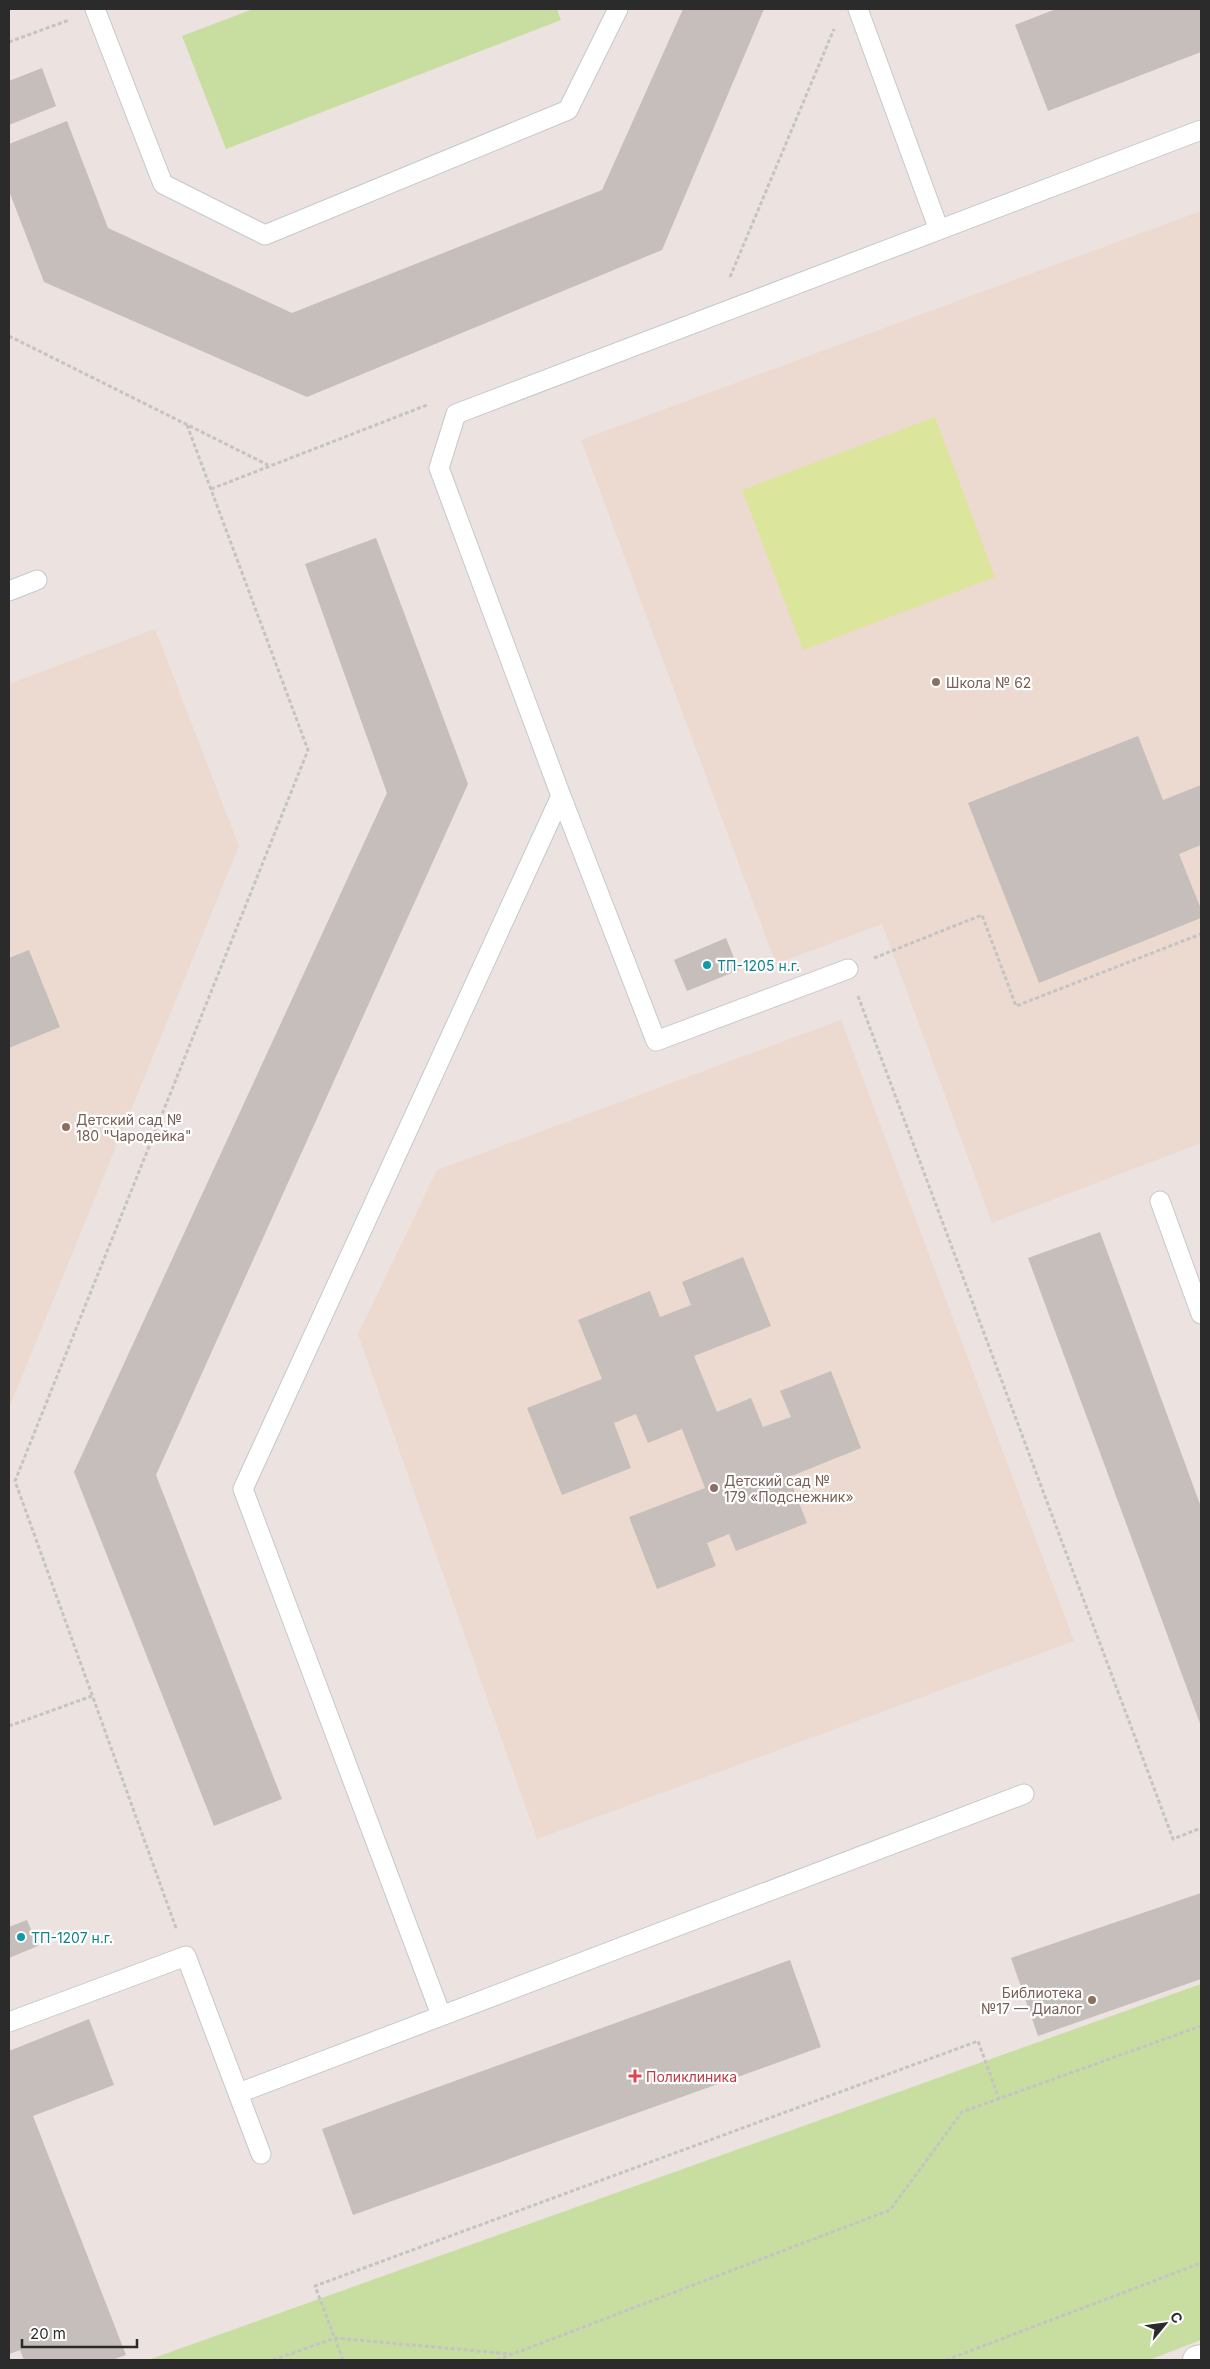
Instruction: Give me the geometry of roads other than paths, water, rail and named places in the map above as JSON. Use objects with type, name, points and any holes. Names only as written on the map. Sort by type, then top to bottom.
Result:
[{"type":"street","points":[[1197,2360],[1201,2359]]},
{"type":"lane","points":[[96,9],[163,184],[265,236],[568,110],[618,9]]},
{"type":"lane","points":[[858,9],[939,230]]},
{"type":"lane","points":[[848,969],[656,1041],[561,796],[439,468],[456,414],[1201,130]]},
{"type":"lane","points":[[9,591],[37,580]]},
{"type":"lane","points":[[441,2015],[242,1489],[561,796]]},
{"type":"lane","points":[[1160,1201],[1201,1314]]},
{"type":"lane","points":[[239,2093],[1024,1794]]},
{"type":"lane","points":[[9,2022],[186,1956],[261,2154]]},
{"type":"place","name":"Школа № 62","points":[[936,682]]},
{"type":"place","name":"ТП-1205 н.г.","points":[[707,965]]},
{"type":"place","name":"Детский сад № 180 \"Чародейка\"","points":[[66,1127]]},
{"type":"place","name":"Детский сад № 179 «Подснежник»","points":[[714,1488]]},
{"type":"place","name":"ТП-1207 н.г.","points":[[21,1937]]},
{"type":"place","name":"Библиотека №17 — Диалог","points":[[1092,2000]]},
{"type":"place","name":"Поликлиника","points":[[635,2076]]}]
